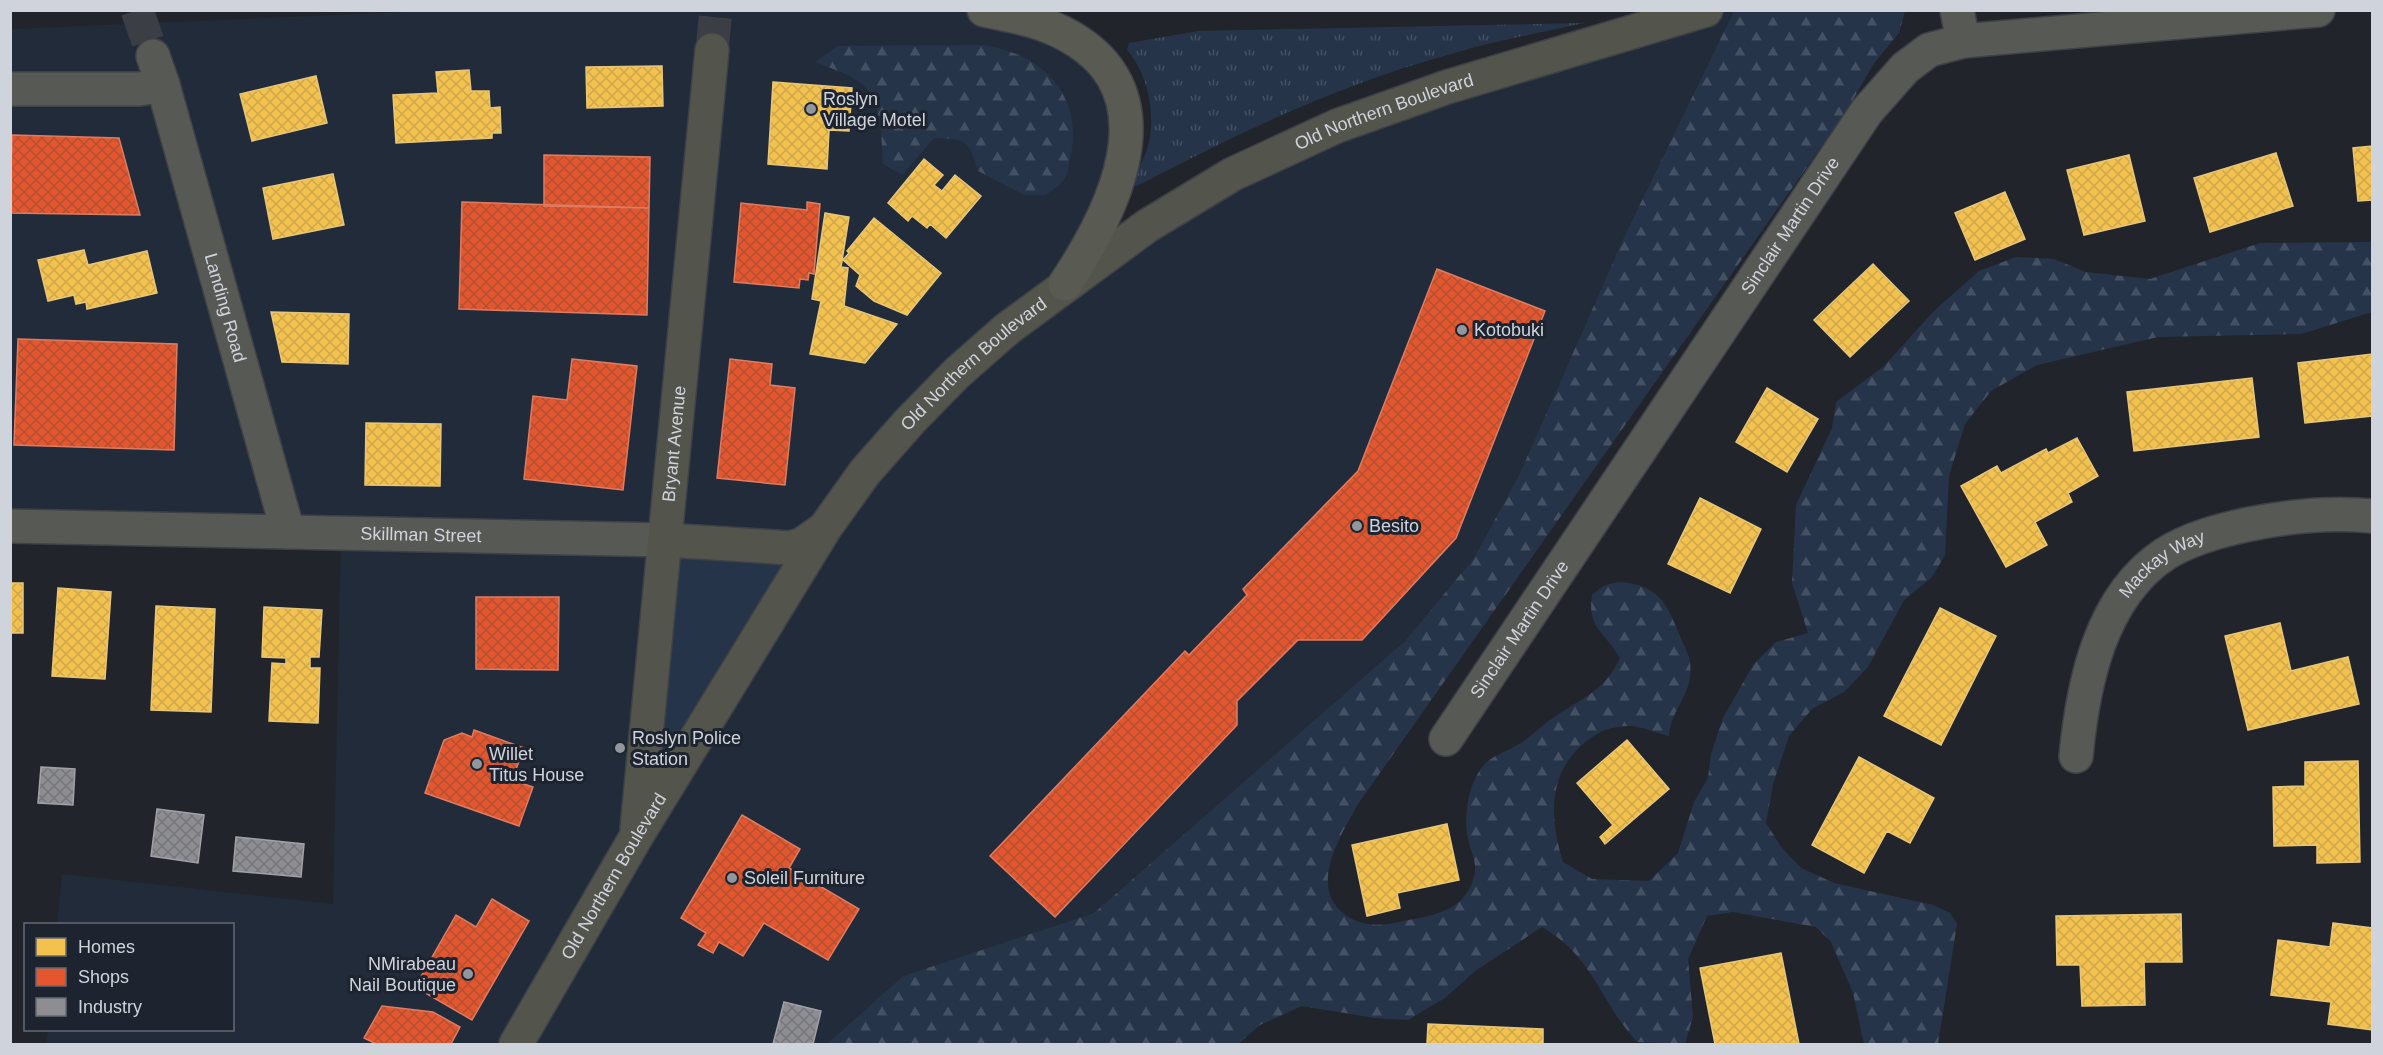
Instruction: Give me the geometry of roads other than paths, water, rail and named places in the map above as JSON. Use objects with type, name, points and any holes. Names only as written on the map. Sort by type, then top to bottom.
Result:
[{"type":"main road","points":[[984,10],[1024,19],[1068,35],[1097,57],[1109,70],[1121,91],[1127,113],[1127,131],[1117,179],[1097,230],[1065,284]]},
{"type":"main road","name":"Old Northern Boulevard","points":[[516,1044],[636,837],[825,528],[865,472],[918,412],[1007,329],[1147,225],[1233,174],[1337,126],[1447,87],[1706,10]]},
{"type":"main road","name":"Bryant Avenue","points":[[636,837],[712,50]]},
{"type":"main road","name":"Skillman Street","points":[[665,540],[791,548],[803,544],[825,528]]},
{"type":"street","name":"Sinclair Martin Drive","points":[[1446,739],[1867,111],[1905,68],[1960,26],[2318,10]]},
{"type":"street","name":"Landing Road","points":[[10,89],[139,89],[158,70],[288,532]]},
{"type":"street","name":"Mackay Way","points":[[2076,756],[2084,697],[2099,644],[2128,591],[2164,555],[2205,536],[2274,519],[2373,516]]},
{"type":"street","name":"Skillman Street","points":[[10,526],[665,540]]},
{"type":"tunnel","points":[[137,10],[153,56]]},
{"type":"tunnel","points":[[712,50],[716,10]]},
{"type":"place","name":"Roslyn Village Motel","points":[[811,109]]},
{"type":"place","name":"Kotobuki","points":[[1462,330]]},
{"type":"place","name":"Besito","points":[[1357,526]]},
{"type":"place","name":"Roslyn Police Station","points":[[620,748]]},
{"type":"place","name":"Willet Titus House","points":[[477,764]]},
{"type":"place","name":"Soleil Furniture","points":[[732,878]]},
{"type":"place","name":"NMirabeau Nail Boutique","points":[[468,974]]}]
